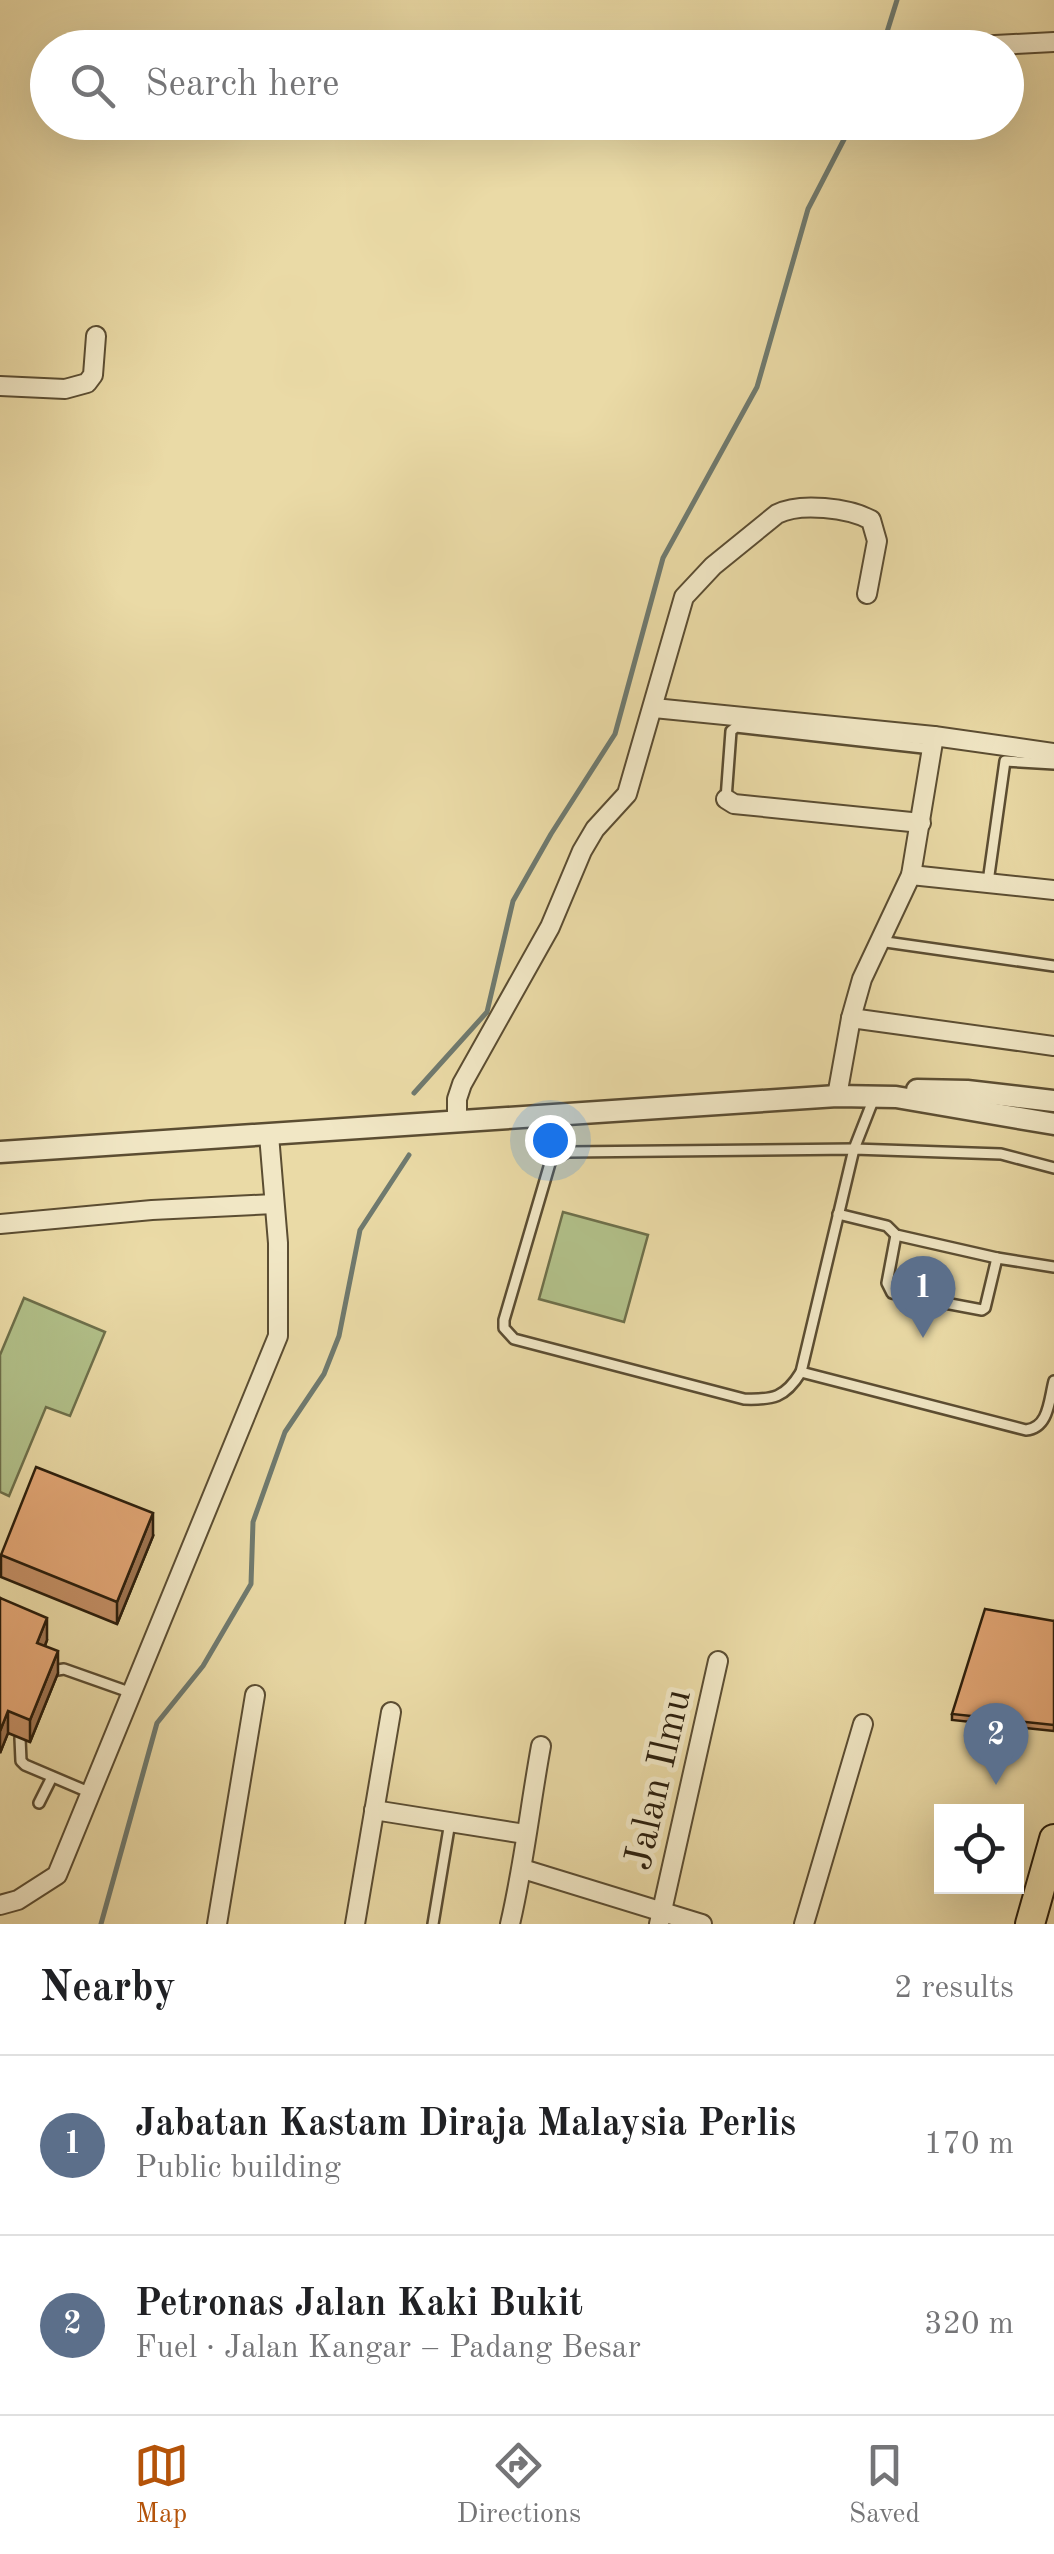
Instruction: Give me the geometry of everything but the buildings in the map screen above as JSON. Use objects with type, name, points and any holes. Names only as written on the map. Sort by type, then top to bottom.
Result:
[{"type":"highway","points":[[1030,1924],[1054,1839]]},
{"type":"street","points":[[1024,44],[1054,42]]},
{"type":"street","points":[[0,386],[66,390],[87,384],[93,374],[96,336]]},
{"type":"street","points":[[457,1119],[462,1084],[550,926],[582,851],[595,829],[627,794],[684,597],[713,566],[786,510],[837,512],[872,520],[877,541],[866,594]]},
{"type":"street","points":[[654,708],[1054,753]]},
{"type":"street","points":[[837,1096],[851,1018],[878,941],[911,875],[933,742]]},
{"type":"street","points":[[726,798],[734,804],[921,823]]},
{"type":"street","points":[[911,875],[1054,890]]},
{"type":"street","points":[[851,1018],[1054,1046]]},
{"type":"street","points":[[885,1096],[924,1088],[1054,1100]]},
{"type":"street","points":[[0,1152],[837,1096],[885,1096],[1054,1124]]},
{"type":"street","points":[[0,1906],[18,1900],[57,1875],[278,1336],[278,1243],[269,1134]]},
{"type":"street","points":[[0,1224],[68,1216],[274,1204]]},
{"type":"street","name":"Jalan Ilmu","points":[[660,1918],[718,1661]]},
{"type":"street","points":[[217,1924],[255,1694]]},
{"type":"street","points":[[355,1924],[391,1712]]},
{"type":"street","points":[[804,1924],[863,1724]]},
{"type":"street","points":[[510,1924],[523,1869],[525,1834],[541,1746]]},
{"type":"street","points":[[374,1810],[525,1834]]},
{"type":"street","points":[[523,1869],[660,1918],[702,1924]]},
{"type":"lane","points":[[726,798],[731,731],[736,728],[933,742]]},
{"type":"lane","points":[[988,883],[1005,761],[1054,764]]},
{"type":"lane","points":[[878,941],[1054,966]]},
{"type":"lane","points":[[885,1096],[854,1149],[801,1372],[791,1388],[770,1400],[744,1399],[514,1339],[504,1328],[547,1167],[558,1155],[568,1152],[854,1149],[1001,1154],[1054,1168]]},
{"type":"lane","points":[[838,1214],[887,1226],[896,1234],[1054,1267]]},
{"type":"lane","points":[[896,1234],[887,1284],[892,1293],[982,1310],[997,1258]]},
{"type":"lane","points":[[801,1372],[1026,1430],[1034,1429],[1045,1418],[1054,1382]]},
{"type":"lane","points":[[51,1670],[64,1669],[132,1694]]},
{"type":"lane","points":[[20,1738],[21,1760],[91,1793]]},
{"type":"lane","points":[[39,1803],[52,1776]]},
{"type":"lane","points":[[434,1924],[450,1822]]},
{"type":"green space","points":[[563,1212],[648,1235],[624,1322],[539,1299]]},
{"type":"green space","points":[[24,1298],[105,1332],[70,1416],[46,1407],[9,1496],[0,1492],[0,1355]]},
{"type":"waterway","points":[[888,30],[897,0]]},
{"type":"waterway","points":[[414,1093],[487,1012],[513,901],[615,734],[663,558],[757,387],[808,209],[844,140]]},
{"type":"waterway","points":[[101,1924],[157,1723],[203,1666],[251,1584],[253,1522],[285,1432],[324,1374],[339,1336],[360,1230],[409,1155]]},
{"type":"place","name":"Jabatan Kastam Diraja Malaysia Perlis","points":[[923,1338]]},
{"type":"place","name":"Petronas Jalan Kaki Bukit","points":[[996,1785]]}]
